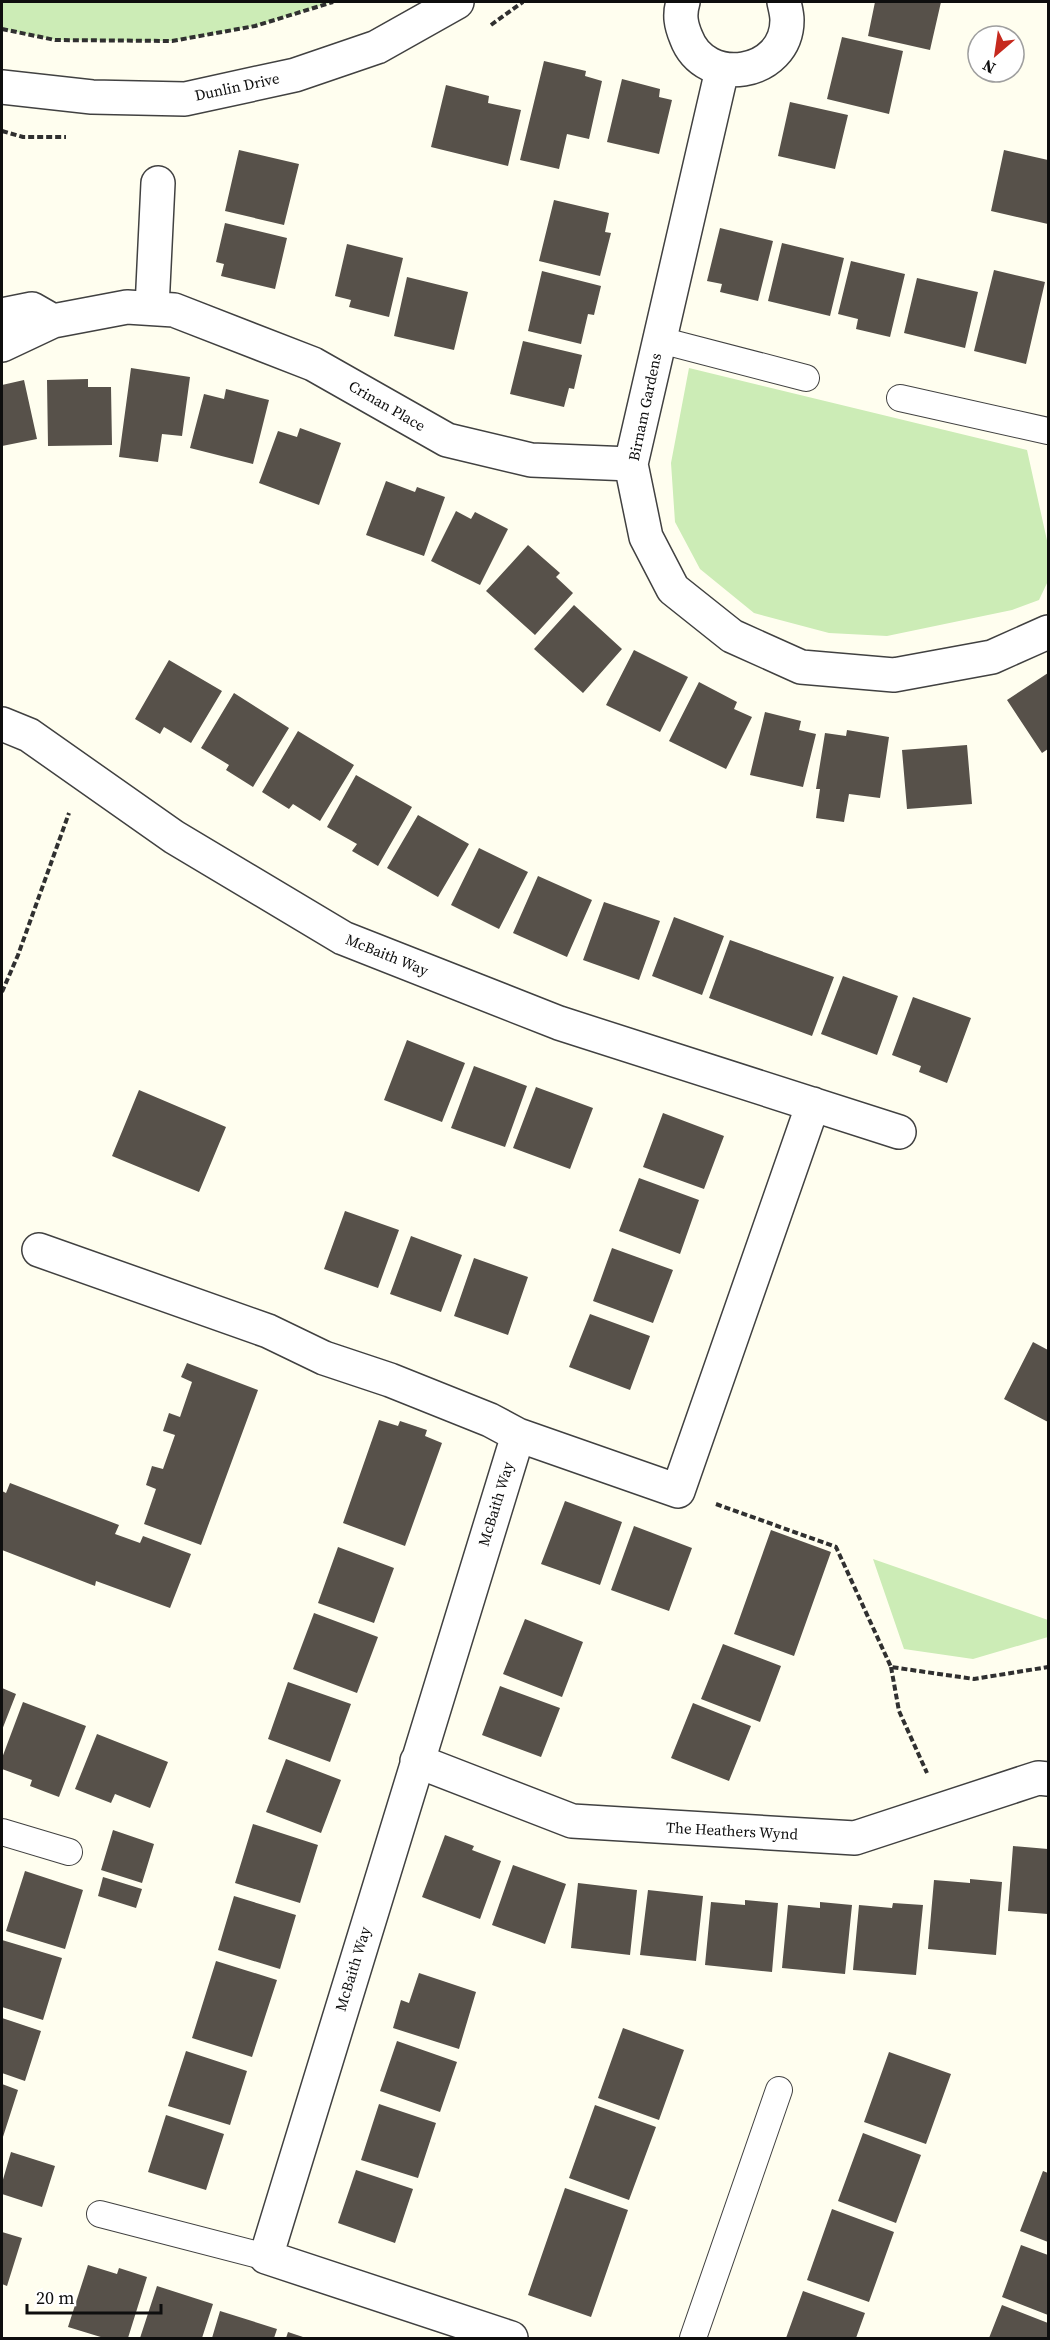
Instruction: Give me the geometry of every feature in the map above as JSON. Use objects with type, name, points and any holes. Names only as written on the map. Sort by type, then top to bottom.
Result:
[{"type":"street","name":"Dunlin Drive","points":[[2,87],[92,97],[185,99],[295,75],[377,47],[458,2]]},
{"type":"street","points":[[683,2],[680,24],[689,46],[701,60],[722,70],[742,70],[753,67],[765,61],[777,49],[784,35],[787,21],[784,2]]},
{"type":"street","name":"Birnam Gardens","points":[[722,70],[631,464],[646,537],[673,589],[732,636],[801,667],[894,675],[992,657],[1048,632]]},
{"type":"street","points":[[152,308],[158,183]]},
{"type":"street","name":"Crinan Place","points":[[2,345],[53,321],[127,307],[174,310],[313,364],[447,440],[531,460],[631,464]]},
{"type":"street","points":[[2,315],[32,309],[53,321]]},
{"type":"street","name":"McBaith Way","points":[[2,724],[29,735],[174,837],[343,938],[560,1023],[899,1132]]},
{"type":"street","points":[[39,1250],[268,1331],[324,1358],[390,1380],[490,1420],[518,1435],[678,1491],[813,1104]]},
{"type":"street","name":"McBaith Way","points":[[266,2257],[518,1435]]},
{"type":"street","name":"The Heathers Wynd","points":[[417,1761],[572,1821],[855,1838],[1038,1778],[1048,1779]]},
{"type":"street","points":[[266,2257],[511,2338]]},
{"type":"lane","points":[[660,340],[806,378]]},
{"type":"lane","points":[[900,399],[1048,431]]},
{"type":"lane","points":[[2,1832],[69,1852]]},
{"type":"lane","points":[[693,2338],[779,2090]]},
{"type":"lane","points":[[100,2214],[266,2257]]},
{"type":"path","points":[[2,29],[55,40],[172,41],[255,26],[333,2]]},
{"type":"path","points":[[2,992],[18,955],[84,773]]},
{"type":"path","points":[[678,1491],[836,1547],[891,1667],[899,1711],[926,1773],[975,1799]]},
{"type":"path","points":[[891,1667],[974,1679],[1048,1667]]},
{"type":"green space","points":[[2,2],[333,2],[255,26],[172,41],[55,40],[2,29]]},
{"type":"green space","points":[[689,368],[1027,450],[1048,545],[1048,581],[1039,600],[1012,610],[887,636],[829,633],[754,613],[700,569],[675,522],[671,463]]},
{"type":"green space","points":[[873,1559],[1048,1620],[1048,1637],[973,1659],[904,1649]]},
{"type":"building","points":[[875,2],[941,2],[930,50],[868,36]]},
{"type":"building","points":[[842,37],[903,51],[889,114],[827,99]]},
{"type":"building","points":[[544,61],[586,71],[585,76],[602,81],[589,139],[567,134],[559,169],[520,160]]},
{"type":"building","points":[[622,79],[660,89],[659,97],[672,100],[659,154],[607,142]]},
{"type":"building","points":[[446,85],[489,96],[488,103],[521,110],[508,166],[431,147]]},
{"type":"building","points":[[790,102],[848,115],[835,169],[778,156]]},
{"type":"building","points":[[239,150],[299,164],[284,225],[225,211]]},
{"type":"building","points":[[1004,150],[1048,160],[1048,224],[991,211]]},
{"type":"building","points":[[554,200],[609,213],[605,232],[611,233],[600,276],[539,261]]},
{"type":"building","points":[[225,223],[287,238],[275,289],[221,276],[224,264],[216,262]]},
{"type":"building","points":[[720,228],[773,241],[758,301],[720,292],[722,284],[707,281]]},
{"type":"building","points":[[782,243],[844,258],[830,316],[768,301]]},
{"type":"building","points":[[347,244],[403,258],[389,317],[349,307],[351,300],[335,296]]},
{"type":"building","points":[[851,261],[905,274],[890,337],[856,329],[858,319],[838,314]]},
{"type":"building","points":[[994,270],[1045,282],[1026,364],[974,351]]},
{"type":"building","points":[[542,271],[601,286],[594,315],[588,314],[581,344],[528,331]]},
{"type":"building","points":[[407,277],[468,292],[454,350],[394,336]]},
{"type":"building","points":[[917,278],[978,292],[965,348],[904,333]]},
{"type":"building","points":[[523,341],[582,355],[574,389],[569,388],[564,407],[510,394]]},
{"type":"building","points":[[131,368],[190,377],[182,436],[162,434],[158,462],[119,457]]},
{"type":"building","points":[[88,379],[88,387],[111,387],[112,445],[48,446],[47,380]]},
{"type":"building","points":[[24,380],[37,439],[2,446],[2,385]]},
{"type":"building","points":[[226,389],[269,400],[253,464],[190,448],[204,394],[224,399]]},
{"type":"building","points":[[300,428],[341,443],[319,505],[259,483],[278,431],[297,437]]},
{"type":"building","points":[[386,481],[415,492],[417,487],[445,497],[424,556],[366,535]]},
{"type":"building","points":[[456,511],[471,519],[475,512],[508,529],[480,585],[431,561]]},
{"type":"building","points":[[528,545],[560,573],[556,577],[573,593],[535,635],[486,591]]},
{"type":"building","points":[[574,605],[622,649],[583,693],[534,649]]},
{"type":"building","points":[[634,650],[688,677],[660,732],[606,705]]},
{"type":"building","points":[[169,660],[222,691],[191,743],[164,727],[160,734],[135,719]]},
{"type":"building","points":[[1048,673],[1048,749],[1042,753],[1007,700]]},
{"type":"building","points":[[699,682],[737,702],[734,709],[752,717],[726,769],[669,741]]},
{"type":"building","points":[[234,693],[289,728],[253,787],[226,770],[229,765],[201,748]]},
{"type":"building","points":[[765,712],[801,721],[799,730],[816,734],[803,787],[750,775]]},
{"type":"building","points":[[847,730],[889,737],[880,798],[849,794],[844,822],[816,818],[820,789],[816,789],[825,733],[846,736]]},
{"type":"building","points":[[298,731],[354,765],[320,821],[293,804],[289,809],[262,792]]},
{"type":"building","points":[[967,745],[972,804],[907,809],[902,750]]},
{"type":"building","points":[[356,775],[412,807],[378,866],[352,851],[357,844],[327,827]]},
{"type":"building","points":[[418,815],[469,844],[438,897],[387,868]]},
{"type":"building","points":[[479,848],[528,872],[499,929],[451,905]]},
{"type":"building","points":[[538,876],[592,900],[567,957],[513,933]]},
{"type":"building","points":[[604,902],[660,921],[639,980],[583,960]]},
{"type":"building","points":[[674,917],[724,936],[702,995],[652,976]]},
{"type":"building","points":[[730,940],[834,977],[812,1036],[709,998]]},
{"type":"building","points":[[843,976],[898,996],[877,1055],[821,1034]]},
{"type":"building","points":[[913,997],[971,1018],[947,1083],[919,1072],[921,1066],[892,1055]]},
{"type":"building","points":[[407,1040],[465,1063],[442,1122],[384,1100]]},
{"type":"building","points":[[474,1066],[527,1086],[505,1147],[451,1128]]},
{"type":"building","points":[[536,1087],[593,1108],[570,1169],[513,1148]]},
{"type":"building","points":[[139,1090],[226,1127],[199,1192],[112,1156]]},
{"type":"building","points":[[663,1113],[724,1136],[704,1189],[643,1167]]},
{"type":"building","points":[[639,1178],[699,1200],[680,1254],[619,1231]]},
{"type":"building","points":[[345,1211],[399,1230],[378,1288],[324,1269]]},
{"type":"building","points":[[411,1236],[462,1255],[441,1312],[390,1294]]},
{"type":"building","points":[[612,1248],[673,1270],[653,1323],[593,1301]]},
{"type":"building","points":[[474,1258],[528,1277],[508,1335],[454,1316]]},
{"type":"building","points":[[590,1314],[650,1336],[630,1390],[569,1367]]},
{"type":"building","points":[[1033,1342],[1048,1350],[1048,1422],[1004,1399]]},
{"type":"building","points":[[187,1363],[258,1390],[201,1545],[144,1524],[156,1489],[146,1485],[152,1466],[163,1469],[175,1435],[163,1431],[169,1413],[180,1417],[192,1382],[181,1377]]},
{"type":"building","points":[[379,1420],[398,1426],[400,1421],[427,1430],[425,1436],[442,1443],[405,1546],[343,1523]]},
{"type":"building","points":[[10,1483],[119,1525],[115,1534],[140,1543],[143,1536],[191,1554],[170,1608],[96,1581],[95,1586],[2,1550],[2,1491],[6,1493]]},
{"type":"building","points":[[565,1501],[622,1522],[600,1585],[541,1564]]},
{"type":"building","points":[[634,1526],[692,1548],[669,1611],[611,1590]]},
{"type":"building","points":[[771,1530],[831,1552],[794,1656],[734,1634]]},
{"type":"building","points":[[338,1547],[394,1568],[374,1623],[318,1603]]},
{"type":"building","points":[[314,1613],[378,1637],[357,1693],[293,1669]]},
{"type":"building","points":[[525,1619],[583,1642],[562,1697],[503,1674]]},
{"type":"building","points":[[723,1644],[781,1666],[760,1722],[701,1699]]},
{"type":"building","points":[[288,1682],[351,1704],[330,1762],[268,1739]]},
{"type":"building","points":[[500,1686],[560,1708],[541,1757],[482,1735]]},
{"type":"building","points":[[2,1688],[16,1694],[2,1730]]},
{"type":"building","points":[[23,1702],[86,1726],[59,1797],[30,1786],[32,1780],[2,1769],[2,1758]]},
{"type":"building","points":[[693,1703],[751,1726],[729,1781],[671,1758]]},
{"type":"building","points":[[97,1734],[168,1762],[150,1808],[115,1794],[111,1803],[75,1789]]},
{"type":"building","points":[[286,1759],[341,1780],[321,1833],[266,1812]]},
{"type":"building","points":[[253,1824],[318,1845],[300,1903],[235,1883]]},
{"type":"building","points":[[113,1830],[154,1844],[142,1883],[101,1870]]},
{"type":"building","points":[[445,1835],[474,1846],[472,1850],[501,1861],[480,1919],[422,1897]]},
{"type":"building","points":[[1013,1846],[1048,1849],[1048,1914],[1008,1911]]},
{"type":"building","points":[[513,1865],[566,1884],[545,1944],[492,1925]]},
{"type":"building","points":[[25,1871],[83,1890],[65,1949],[6,1931]]},
{"type":"building","points":[[103,1877],[142,1889],[136,1908],[98,1896]]},
{"type":"building","points":[[970,1879],[1002,1882],[996,1955],[928,1949],[934,1880],[970,1883]]},
{"type":"building","points":[[578,1883],[637,1890],[630,1955],[571,1948]]},
{"type":"building","points":[[648,1890],[703,1896],[696,1961],[640,1955]]},
{"type":"building","points":[[234,1896],[296,1915],[280,1969],[218,1950]]},
{"type":"building","points":[[745,1900],[778,1903],[772,1972],[705,1965],[711,1902],[745,1905]]},
{"type":"building","points":[[820,1902],[852,1905],[845,1974],[782,1968],[788,1905],[820,1908]]},
{"type":"building","points":[[893,1903],[923,1905],[916,1975],[853,1970],[859,1905],[892,1908]]},
{"type":"building","points":[[2,1940],[62,1958],[43,2020],[2,2007]]},
{"type":"building","points":[[216,1961],[277,1980],[252,2057],[192,2038]]},
{"type":"building","points":[[419,1973],[476,1992],[459,2049],[393,2028],[401,2000],[409,2003]]},
{"type":"building","points":[[2,2018],[41,2031],[25,2081],[2,2073]]},
{"type":"building","points":[[623,2028],[684,2050],[659,2120],[598,2098]]},
{"type":"building","points":[[397,2041],[457,2062],[440,2112],[380,2091]]},
{"type":"building","points":[[186,2051],[247,2071],[230,2125],[168,2106]]},
{"type":"building","points":[[889,2052],[951,2074],[926,2144],[864,2122]]},
{"type":"building","points":[[2,2084],[18,2090],[2,2140]]},
{"type":"building","points":[[379,2104],[436,2123],[418,2178],[361,2160]]},
{"type":"building","points":[[595,2105],[656,2127],[629,2200],[569,2178]]},
{"type":"building","points":[[166,2115],[224,2134],[206,2190],[148,2172]]},
{"type":"building","points":[[863,2133],[921,2155],[896,2223],[838,2201]]},
{"type":"building","points":[[11,2152],[55,2166],[42,2207],[2,2194],[2,2183]]},
{"type":"building","points":[[356,2170],[413,2189],[395,2243],[338,2223]]},
{"type":"building","points":[[1043,2171],[1048,2173],[1048,2242],[1020,2231]]},
{"type":"building","points":[[565,2188],[628,2210],[591,2317],[528,2295]]},
{"type":"building","points":[[832,2209],[894,2232],[869,2302],[807,2280]]},
{"type":"building","points":[[2,2232],[22,2238],[7,2286],[2,2284]]},
{"type":"building","points":[[1021,2245],[1048,2255],[1048,2315],[1002,2297]]},
{"type":"building","points":[[88,2265],[117,2274],[119,2268],[147,2277],[128,2338],[104,2338],[68,2327]]},
{"type":"building","points":[[157,2286],[213,2304],[202,2338],[140,2338]]},
{"type":"building","points":[[803,2291],[865,2313],[856,2338],[786,2338]]},
{"type":"building","points":[[1002,2305],[1048,2323],[1048,2338],[989,2338]]},
{"type":"building","points":[[220,2311],[277,2329],[274,2338],[212,2338]]},
{"type":"building","points":[[288,2332],[306,2338],[286,2338]]}]
